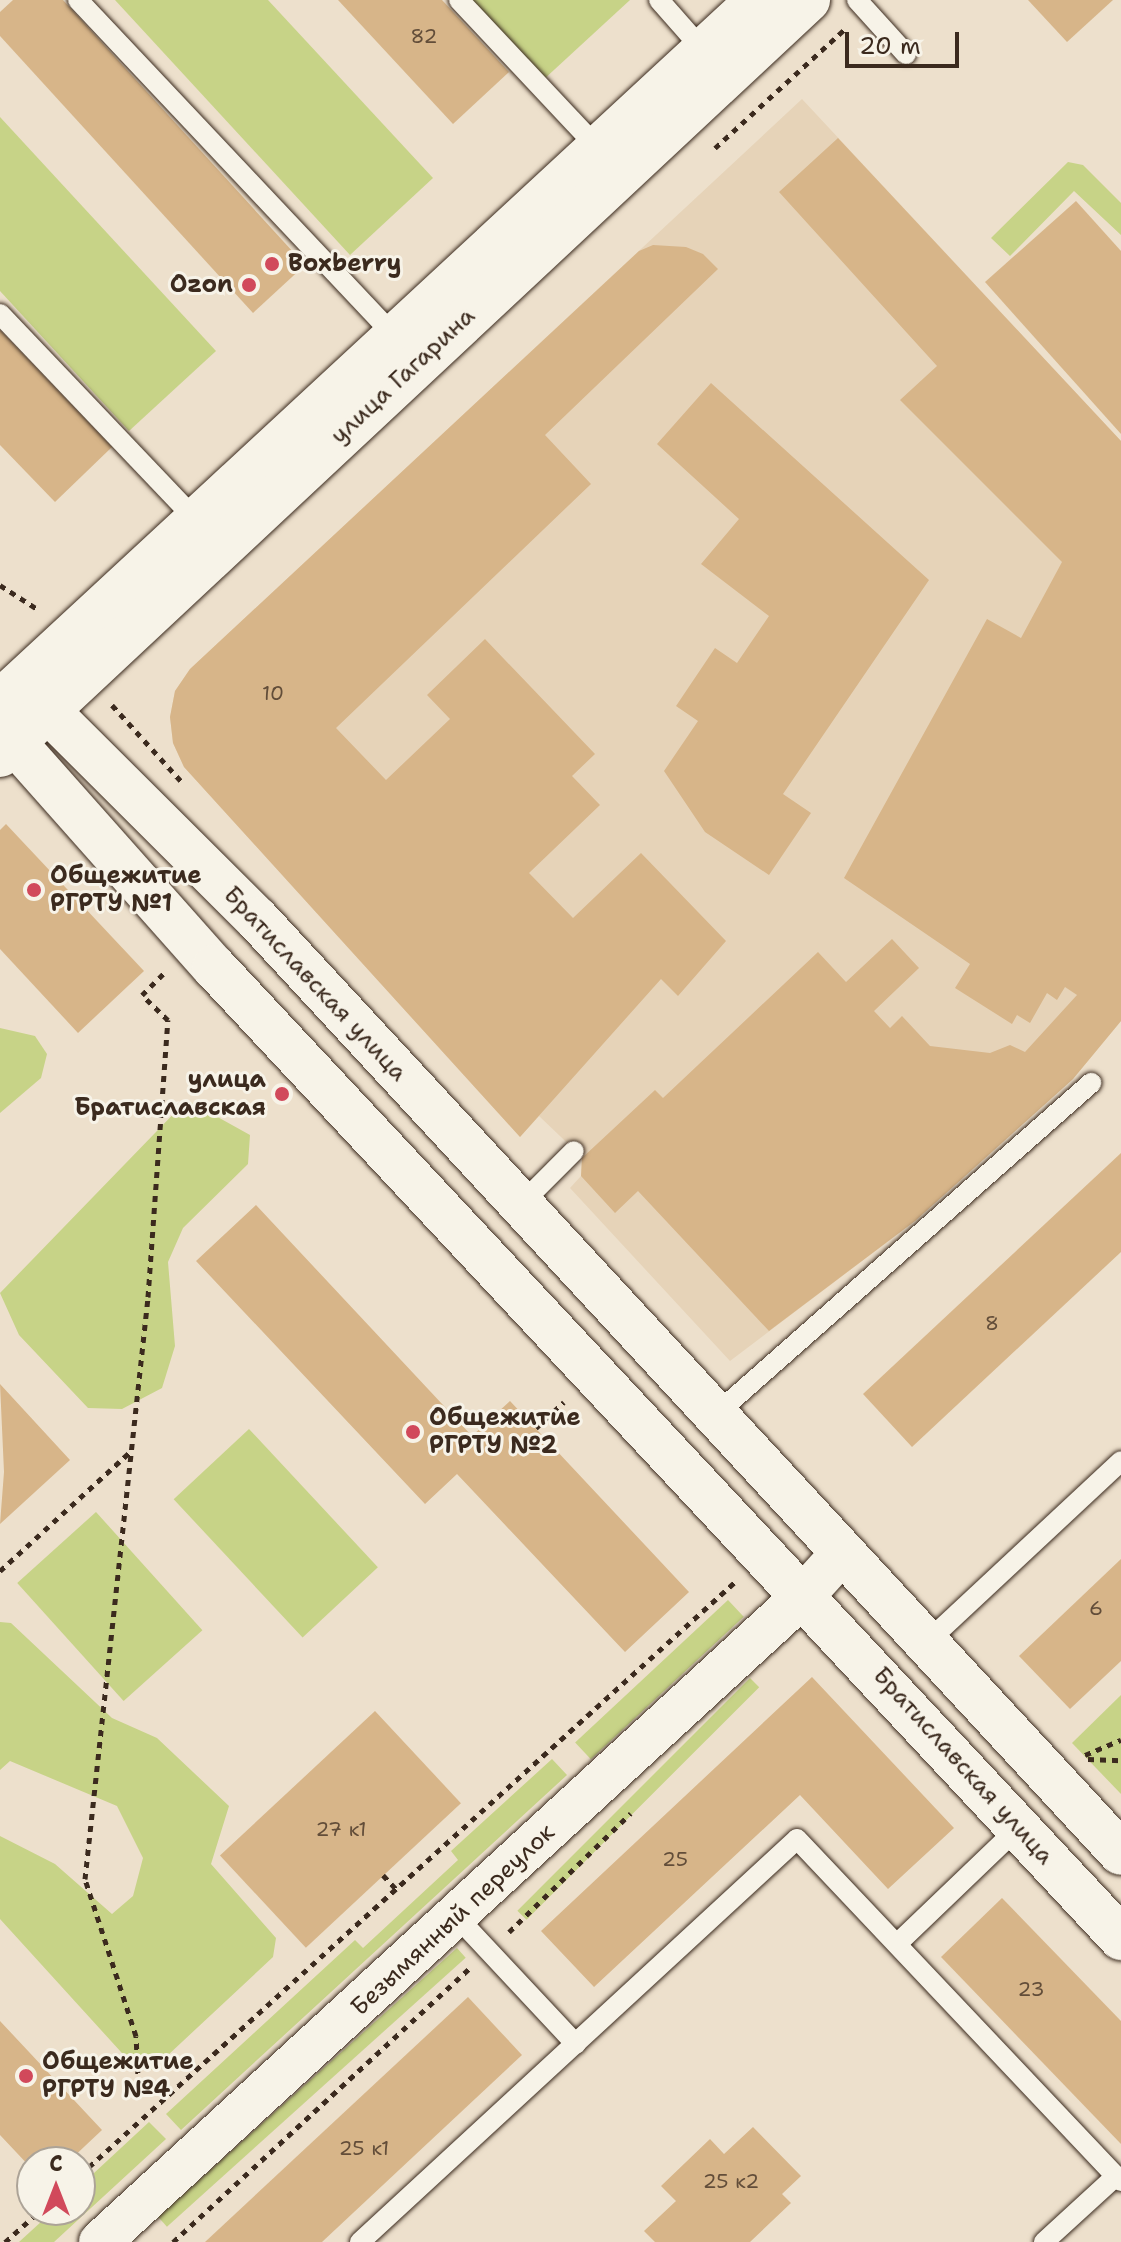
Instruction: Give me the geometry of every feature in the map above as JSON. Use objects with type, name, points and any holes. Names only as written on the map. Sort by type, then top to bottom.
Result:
[{"type":"street","name":"улица Гагарина","points":[[16,693],[597,147],[758,0]]},
{"type":"street","name":"улица Гагарина","points":[[16,693],[808,0]]},
{"type":"street","name":"Братиславская улица","points":[[16,693],[7,749],[804,1595],[1121,1938]]},
{"type":"street","name":"Братиславская улица","points":[[16,693],[257,919],[1121,1853]]},
{"type":"street","points":[[804,1595],[843,1552]]},
{"type":"street","name":"Безымянный переулок","points":[[106,2240],[804,1595]]},
{"type":"lane","points":[[78,0],[395,336]]},
{"type":"lane","points":[[459,0],[597,147]]},
{"type":"lane","points":[[659,0],[704,51]]},
{"type":"lane","points":[[857,0],[906,54]]},
{"type":"lane","points":[[0,314],[197,521]]},
{"type":"lane","points":[[715,1415],[1091,1083]]},
{"type":"lane","points":[[520,1205],[574,1151]]},
{"type":"lane","points":[[927,1642],[1121,1461]]},
{"type":"lane","points":[[898,1943],[1018,1828]]},
{"type":"lane","points":[[360,2242],[797,1839],[1119,2178],[1044,2242]]},
{"type":"lane","points":[[457,1917],[576,2044]]},
{"type":"path","points":[[0,585],[43,613]]},
{"type":"path","points":[[139,2097],[136,2036],[85,1879],[131,1452],[168,1020],[142,995],[167,971]]},
{"type":"path","points":[[536,1428],[565,1401]]},
{"type":"path","points":[[0,1571],[131,1452]]},
{"type":"path","points":[[96,2161],[764,1556]]},
{"type":"path","points":[[1121,1740],[1078,1758],[1121,1760]]},
{"type":"path","points":[[173,2242],[489,1950],[634,1811]]},
{"type":"path","points":[[383,1875],[396,1889]]},
{"type":"path","points":[[5,2242],[23,2226]]},
{"type":"shaded area","points":[[802,99],[1121,441],[1121,1021],[1073,1079],[915,1221],[730,1361],[570,1188],[581,1176],[582,1157],[539,1116],[520,1137],[184,767],[173,743],[170,717],[175,691],[190,669]]},
{"type":"green space","points":[[115,0],[268,0],[433,178],[350,255]]},
{"type":"green space","points":[[467,0],[630,0],[542,81]]},
{"type":"green space","points":[[0,117],[216,351],[129,431],[0,291]]},
{"type":"green space","points":[[1068,162],[1083,165],[1121,203],[1121,235],[1074,191],[1010,256],[991,238]]},
{"type":"green space","points":[[0,1028],[35,1036],[47,1054],[41,1078],[0,1113]]},
{"type":"green space","points":[[187,1100],[250,1135],[248,1164],[183,1228],[168,1262],[175,1346],[162,1388],[122,1409],[88,1408],[19,1335],[0,1293]]},
{"type":"green space","points":[[249,1429],[378,1567],[303,1637],[174,1499]]},
{"type":"green space","points":[[96,1512],[202,1630],[124,1701],[17,1583]]},
{"type":"green space","points":[[728,1600],[744,1617],[591,1759],[575,1743]]},
{"type":"green space","points":[[0,1622],[11,1623],[112,1718],[157,1738],[229,1806],[211,1864],[276,1938],[273,1957],[152,2070],[131,2063],[0,1919],[0,1836],[55,1864],[112,1914],[133,1896],[143,1858],[117,1806],[10,1761],[0,1770]]},
{"type":"green space","points":[[750,1678],[759,1687],[527,1920],[517,1911]]},
{"type":"green space","points":[[1121,1695],[1121,1794],[1072,1743]]},
{"type":"green space","points":[[552,1759],[567,1775],[181,2130],[166,2114],[355,1940],[363,1948],[458,1860],[451,1851]]},
{"type":"green space","points":[[457,1948],[466,1958],[167,2227],[158,2217]]},
{"type":"green space","points":[[149,2122],[166,2139],[96,2203],[96,2171]]},
{"type":"green space","points":[[36,2226],[71,2226],[54,2242],[19,2242]]},
{"type":"building","points":[[13,0],[63,0],[305,265],[253,313],[0,36],[0,12]]},
{"type":"building","points":[[338,0],[442,0],[509,72],[453,124]]},
{"type":"building","points":[[1028,0],[1113,0],[1067,42]]},
{"type":"building","points":[[838,138],[1121,441],[1121,1021],[1073,1079],[915,1221],[769,1331],[638,1191],[615,1213],[581,1176],[582,1158],[655,1090],[663,1098],[818,952],[846,982],[892,939],[919,968],[874,1011],[890,1028],[902,1016],[930,1046],[990,1053],[1010,1045],[1025,1052],[1077,995],[1065,987],[1057,1000],[1047,993],[1030,1023],[1017,1015],[1012,1024],[955,988],[970,964],[844,878],[987,619],[1021,638],[1062,562],[900,400],[937,366],[779,192]]},
{"type":"building","points":[[1076,201],[1121,251],[1121,434],[985,282]]},
{"type":"building","points":[[653,245],[686,247],[703,254],[718,269],[545,435],[591,484],[336,728],[386,780],[450,719],[427,695],[485,639],[595,754],[572,776],[600,805],[529,873],[573,918],[641,853],[726,941],[678,996],[661,979],[520,1137],[184,767],[173,743],[170,717],[175,691],[190,669],[639,251]]},
{"type":"building","points":[[0,330],[112,447],[55,502],[0,445]]},
{"type":"building","points":[[711,383],[929,580],[783,794],[811,813],[769,875],[705,832],[664,771],[698,721],[676,706],[715,648],[737,663],[769,616],[701,564],[739,519],[657,444]]},
{"type":"building","name":"Общежитие РГРТУ №1","points":[[6,824],[144,971],[78,1033],[0,949],[0,830]]},
{"type":"building","points":[[1121,1153],[1121,1252],[912,1447],[863,1394]]},
{"type":"building","name":"Общежитие РГРТУ №2","points":[[256,1205],[472,1436],[510,1401],[689,1592],[625,1652],[457,1474],[425,1504],[196,1261]]},
{"type":"building","points":[[0,1384],[70,1460],[0,1524],[4,1472]]},
{"type":"building","points":[[1121,1559],[1121,1661],[1070,1709],[1019,1656]]},
{"type":"building","points":[[812,1677],[954,1828],[888,1889],[800,1795],[594,1987],[541,1931]]},
{"type":"building","points":[[375,1711],[461,1803],[306,1948],[220,1856]]},
{"type":"building","points":[[1002,1898],[1121,2021],[1121,2144],[941,1957]]},
{"type":"building","points":[[468,1997],[522,2055],[322,2242],[205,2242]]},
{"type":"building","name":"Общежитие РГРТУ №4","points":[[0,2021],[102,2130],[85,2146],[16,2146],[16,2152],[0,2135]]},
{"type":"building","points":[[753,2127],[801,2176],[782,2194],[791,2203],[750,2242],[655,2242],[644,2231],[676,2201],[661,2186],[710,2139],[724,2154]]},
{"type":"place","name":"Boxberry","points":[[272,264]]},
{"type":"place","name":"Ozon","points":[[249,285]]},
{"type":"place","name":"Общежитие РГРТУ №1","points":[[34,890]]},
{"type":"place","name":"улица Братиславская","points":[[282,1094]]},
{"type":"place","name":"Общежитие РГРТУ №2","points":[[413,1432]]},
{"type":"place","name":"Общежитие РГРТУ №4","points":[[26,2076]]}]
